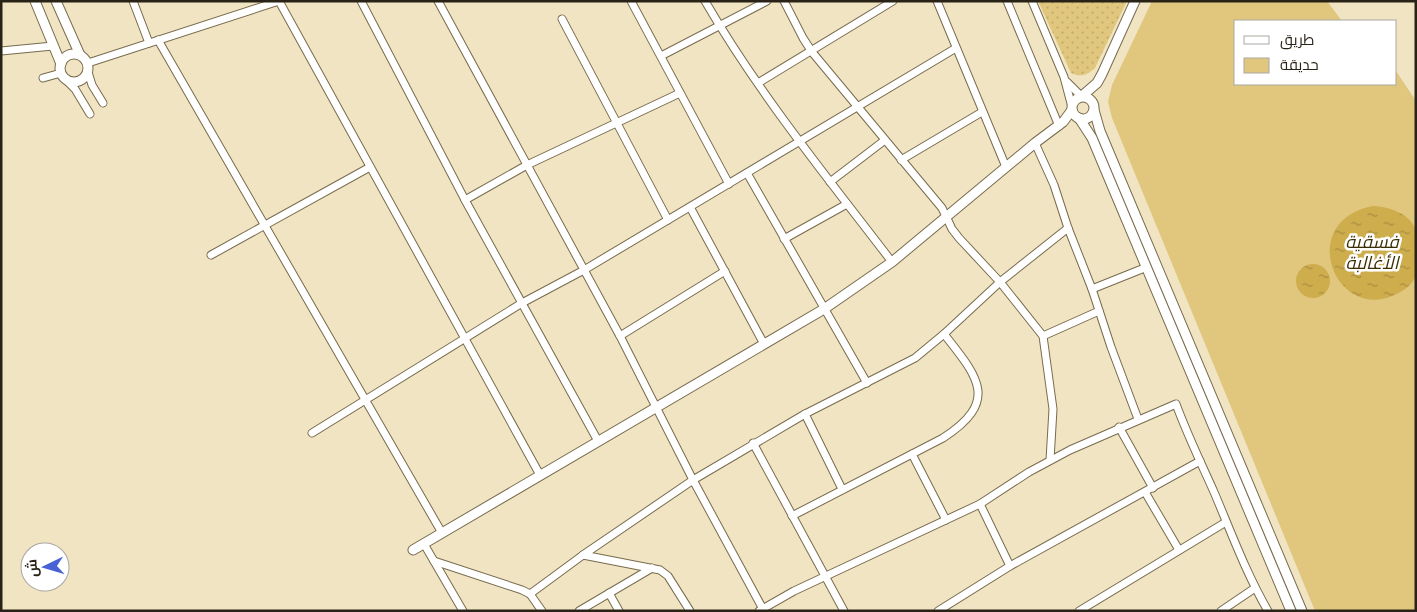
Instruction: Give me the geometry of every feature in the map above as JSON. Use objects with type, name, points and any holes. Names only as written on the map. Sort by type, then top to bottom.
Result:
[{"type":"street","points":[[35,1],[63,72],[90,114]]},
{"type":"street","points":[[56,1],[80,55],[88,68],[92,85],[103,103]]},
{"type":"street","points":[[133,1],[149,43]]},
{"type":"street","points":[[88,68],[149,43],[279,1],[540,475]]},
{"type":"street","points":[[361,1],[465,200],[598,442]]},
{"type":"street","points":[[438,1],[620,336],[762,610],[824,576],[980,504],[1050,460],[1119,427],[1176,404],[1226,522],[1268,611]]},
{"type":"street","points":[[631,1],[729,184]]},
{"type":"street","points":[[705,1],[719,25],[799,142],[892,262]]},
{"type":"street","points":[[661,56],[767,1]]},
{"type":"street","points":[[784,1],[812,52],[942,208],[952,229],[959,238],[1000,282],[1043,336],[1053,409],[1050,460]]},
{"type":"street","points":[[758,83],[812,52],[893,1]]},
{"type":"street","points":[[937,1],[1006,167]]},
{"type":"street","points":[[1008,1],[1061,124]]},
{"type":"street","points":[[1032,1],[1064,77],[1075,113],[1092,138],[1291,611]]},
{"type":"street","points":[[1075,113],[1090,117],[1094,109],[1102,74],[1134,1]]},
{"type":"street","points":[[562,19],[668,220]]},
{"type":"street","points":[[158,40],[442,533]]},
{"type":"street","points":[[1,51],[53,46]]},
{"type":"street","points":[[312,433],[522,303],[584,270],[956,48]]},
{"type":"street","points":[[63,72],[68,55],[80,55]]},
{"type":"street","points":[[63,72],[75,82],[86,76],[88,68]]},
{"type":"street","points":[[43,78],[63,72]]},
{"type":"street","points":[[1075,113],[1075,100],[1090,90],[1102,74]]},
{"type":"street","points":[[1064,77],[1082,96],[1089,98],[1094,109],[1104,140],[1302,611]]},
{"type":"street","points":[[465,200],[527,165],[680,93]]},
{"type":"street","points":[[901,160],[982,112]]},
{"type":"street","points":[[413,550],[824,309],[892,262],[1035,143],[1075,113]]},
{"type":"street","points":[[830,182],[885,140]]},
{"type":"street","points":[[1035,143],[1054,185],[1068,228],[1092,289],[1122,380],[1138,419]]},
{"type":"street","points":[[211,255],[370,167]]},
{"type":"street","points":[[747,173],[867,384]]},
{"type":"street","points":[[784,239],[847,204]]},
{"type":"street","points":[[690,207],[764,344]]},
{"type":"street","points":[[530,594],[693,480],[753,443],[805,414],[915,358],[1000,282],[1068,228]]},
{"type":"street","points":[[1092,289],[1146,267]]},
{"type":"street","points":[[620,336],[725,271]]},
{"type":"street","points":[[1043,336],[1099,311]]},
{"type":"street","points":[[792,516],[944,438],[960,427],[976,408],[978,393],[974,374],[944,334]]},
{"type":"street","points":[[805,414],[842,489]]},
{"type":"street","points":[[1119,427],[1153,488]]},
{"type":"street","points":[[753,443],[844,611]]},
{"type":"street","points":[[912,454],[946,520]]},
{"type":"street","points":[[938,611],[1010,566],[1200,462]]},
{"type":"street","points":[[1146,492],[1179,550]]},
{"type":"street","points":[[980,504],[1010,566]]},
{"type":"street","points":[[1079,611],[1226,522]]},
{"type":"street","points":[[424,544],[463,611]]},
{"type":"street","points":[[584,555],[660,570],[668,576],[690,611]]},
{"type":"street","points":[[434,561],[522,590],[530,594],[542,611]]},
{"type":"street","points":[[579,611],[652,568]]},
{"type":"street","points":[[1221,611],[1256,588]]},
{"type":"street","points":[[609,593],[619,611]]},
{"type":"green space","points":[[1038,1],[1127,1],[1095,68],[1087,74],[1075,75],[1071,73]]},
{"type":"green space","points":[[1152,1],[1327,1],[1341,20],[1234,20],[1234,85],[1397,85],[1397,72],[1416,101],[1416,611],[1315,611],[1112,118],[1108,102],[1112,85]]},
{"type":"water","name":"فسقية الأغالبة","points":[[1373,206],[1397,211],[1412,223],[1416,234],[1416,275],[1411,283],[1399,293],[1371,300],[1354,294],[1340,282],[1332,266],[1330,247],[1335,230],[1349,215]]},
{"type":"water","name":"فسقية الأغالبة","points":[[1313,264],[1325,269],[1330,281],[1325,293],[1313,298],[1301,293],[1296,281],[1301,269]]}]
